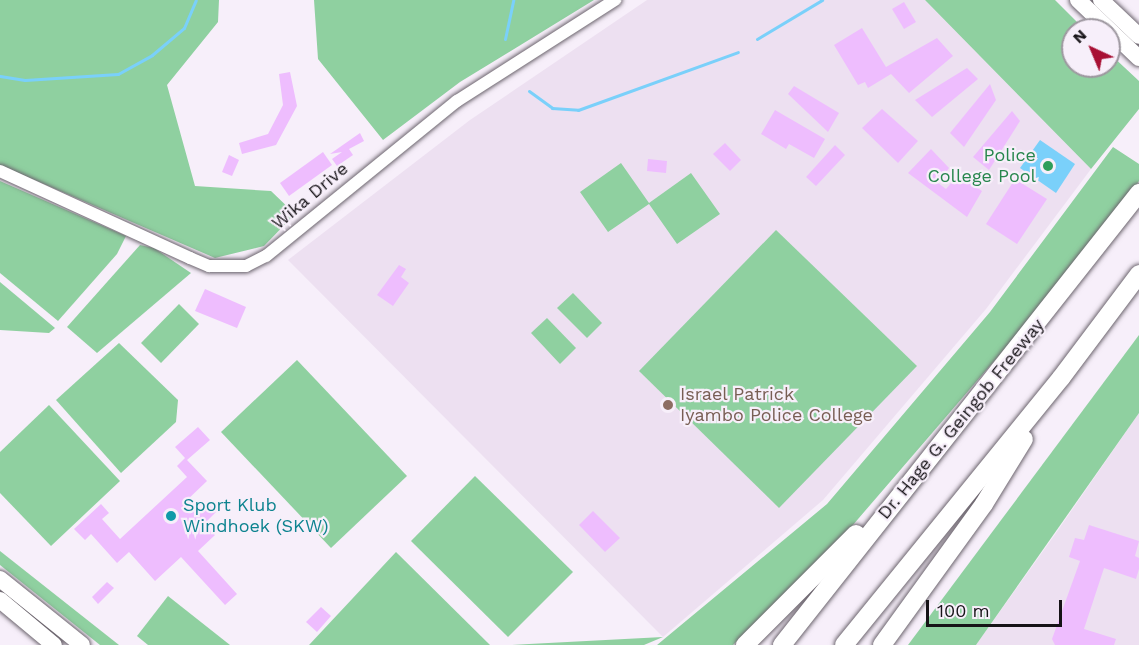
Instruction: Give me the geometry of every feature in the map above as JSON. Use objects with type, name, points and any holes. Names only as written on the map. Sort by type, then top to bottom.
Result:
[{"type":"highway","name":"Dr. Hage G. Geingob Freeway","points":[[782,645],[1139,193]]},
{"type":"highway","points":[[844,645],[1061,378],[1139,274]]},
{"type":"highway","points":[[882,645],[984,504],[1061,378]]},
{"type":"highway","points":[[745,645],[799,595],[934,451]]},
{"type":"main road","points":[[1078,0],[1139,58]]},
{"type":"main road","points":[[1101,0],[1139,36]]},
{"type":"main road","points":[[0,579],[82,645]]},
{"type":"main road","points":[[0,600],[54,645]]},
{"type":"street","name":"Wika Drive","points":[[0,171],[209,266],[246,266],[266,256],[457,101],[615,0]]},
{"type":"shaded area","name":"Israel Patrick Iyambo Police College","points":[[647,0],[925,0],[1091,169],[986,309],[823,500],[663,637],[288,260],[470,120]]},
{"type":"shaded area","points":[[1139,413],[1139,645],[976,645],[1056,533]]},
{"type":"green space","points":[[0,0],[219,0],[218,22],[167,85],[195,186],[271,191],[295,214],[264,246],[215,258],[0,165]]},
{"type":"green space","points":[[314,0],[594,0],[460,82],[383,140],[318,59]]},
{"type":"green space","points":[[925,0],[1055,0],[1073,18],[1061,18],[1061,78],[1121,78],[1121,64],[1139,81],[1139,109],[1091,169]]},
{"type":"green space","points":[[1113,147],[1139,164],[1139,181],[1099,239],[840,540],[733,645],[657,645],[827,504],[990,312]]},
{"type":"green space","points":[[621,163],[649,203],[691,173],[720,214],[677,244],[649,204],[608,232],[580,192]]},
{"type":"green space","points":[[0,181],[126,236],[117,254],[58,321],[0,273]]},
{"type":"green space","points":[[776,230],[917,366],[779,508],[639,371]]},
{"type":"green space","points":[[140,245],[154,248],[191,273],[97,353],[67,327]]},
{"type":"green space","points":[[0,282],[55,328],[49,333],[0,330]]},
{"type":"green space","points":[[573,293],[602,323],[587,338],[557,308]]},
{"type":"green space","points":[[179,304],[199,324],[161,363],[141,343]]},
{"type":"green space","points":[[547,318],[576,348],[560,364],[531,333]]},
{"type":"green space","points":[[1139,335],[1139,413],[976,645],[908,645]]},
{"type":"green space","points":[[119,343],[178,400],[176,422],[121,473],[56,400]]},
{"type":"green space","points":[[297,360],[407,476],[331,548],[221,432]]},
{"type":"green space","points":[[49,405],[120,481],[51,546],[0,493],[0,452]]},
{"type":"green space","points":[[475,476],[573,572],[508,637],[411,541]]},
{"type":"green space","points":[[0,551],[119,645],[100,645],[0,565]]},
{"type":"green space","points":[[396,552],[490,645],[309,645]]},
{"type":"green space","points":[[168,596],[230,645],[148,645],[137,636]]},
{"type":"green space","points":[[663,637],[644,645],[512,645],[529,644]]},
{"type":"water","name":"Police College Pool","points":[[1040,140],[1075,164],[1056,193],[1020,168]]},
{"type":"building","points":[[904,2],[916,22],[904,29],[892,9]]},
{"type":"building","points":[[862,28],[886,67],[937,38],[953,56],[909,93],[891,74],[868,88],[865,82],[858,85],[834,45]]},
{"type":"building","points":[[967,68],[978,79],[932,117],[915,100]]},
{"type":"building","points":[[290,72],[297,106],[276,145],[242,154],[239,143],[268,134],[283,105],[279,74]]},
{"type":"building","points":[[990,84],[996,100],[964,147],[950,133]]},
{"type":"building","points":[[794,86],[839,113],[828,132],[788,94]]},
{"type":"building","points":[[882,109],[918,141],[898,163],[862,128]]},
{"type":"building","points":[[775,110],[825,139],[814,158],[789,144],[786,149],[761,134]]},
{"type":"building","points":[[1012,111],[1020,121],[989,170],[973,157]]},
{"type":"building","points":[[360,133],[364,141],[349,149],[353,155],[337,166],[332,159],[342,152],[330,154]]},
{"type":"building","points":[[725,143],[741,160],[730,171],[713,154]]},
{"type":"building","points":[[835,145],[845,155],[816,186],[806,177]]},
{"type":"building","points":[[931,149],[949,168],[938,183],[946,189],[958,175],[982,191],[967,217],[908,173]]},
{"type":"building","points":[[323,152],[332,165],[289,196],[280,183]]},
{"type":"building","points":[[229,155],[239,160],[232,176],[222,172]]},
{"type":"building","points":[[648,159],[667,161],[666,173],[647,171]]},
{"type":"building","points":[[1015,179],[1047,199],[1017,244],[986,224]]},
{"type":"building","points":[[399,265],[406,269],[401,277],[409,283],[393,306],[377,295]]},
{"type":"building","points":[[205,289],[246,307],[237,328],[195,311]]},
{"type":"building","name":"Sport Klub Windhoek (SKW)","points":[[198,427],[210,440],[187,460],[207,481],[185,502],[195,513],[207,502],[216,512],[204,524],[215,535],[198,551],[237,594],[225,605],[181,557],[155,581],[129,552],[117,563],[91,534],[85,540],[74,529],[101,504],[109,513],[102,519],[120,539],[187,477],[177,466],[185,458],[175,447]]},
{"type":"building","points":[[593,511],[620,538],[605,552],[579,525]]},
{"type":"building","points":[[1089,525],[1139,541],[1135,556],[1139,558],[1139,569],[1136,579],[1104,568],[1084,629],[1116,639],[1114,645],[1055,645],[1052,639],[1080,561],[1069,557],[1075,538],[1084,540]]},
{"type":"building","points":[[107,582],[114,588],[98,604],[92,597]]},
{"type":"building","points":[[321,607],[331,616],[317,632],[306,622]]},
{"type":"waterway","points":[[0,76],[25,80],[118,74],[152,55],[184,28],[196,0]]},
{"type":"waterway","points":[[505,39],[513,0]]},
{"type":"waterway","points":[[757,39],[822,0]]},
{"type":"waterway","points":[[529,91],[552,108],[578,110],[738,52]]},
{"type":"place","name":"Police College Pool","points":[[1048,166]]},
{"type":"place","name":"Israel Patrick Iyambo Police College","points":[[668,405]]},
{"type":"place","name":"Sport Klub Windhoek (SKW)","points":[[171,516]]}]
